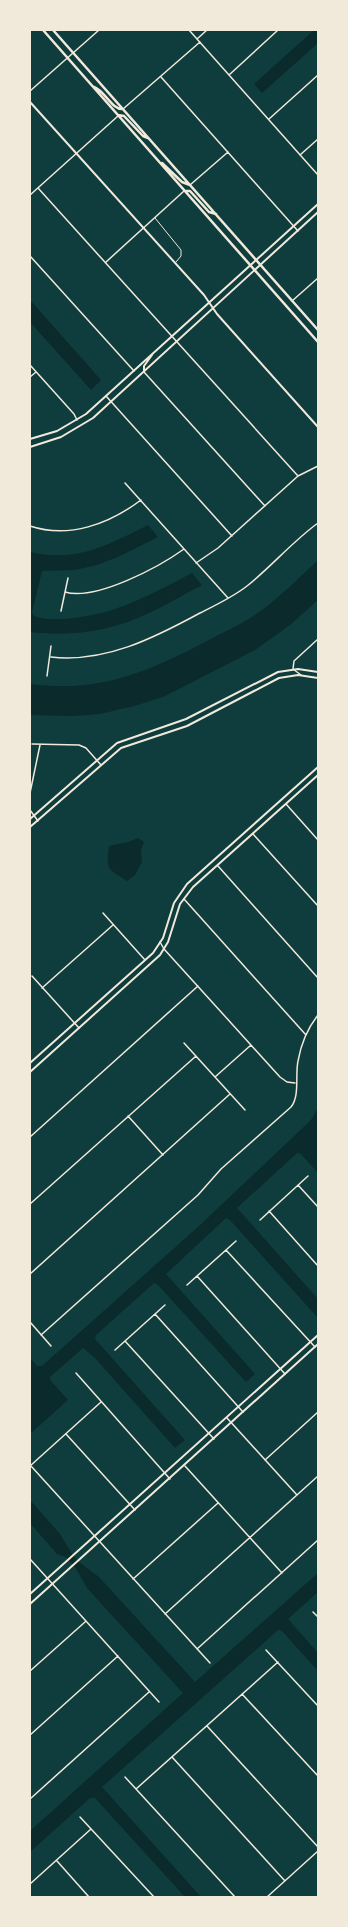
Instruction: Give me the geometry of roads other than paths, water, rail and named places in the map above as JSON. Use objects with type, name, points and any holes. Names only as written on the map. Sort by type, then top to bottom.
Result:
[{"type":"main road","points":[[43,30],[318,342]]},
{"type":"main road","points":[[53,30],[318,330]]},
{"type":"main road","points":[[93,87],[101,91],[116,107],[123,109]]},
{"type":"main road","points":[[118,115],[124,116],[143,136],[148,138]]},
{"type":"main road","points":[[159,162],[170,169],[184,184],[190,185]]},
{"type":"main road","points":[[185,191],[190,191],[209,212],[216,214]]},
{"type":"street","points":[[30,91],[99,30]]},
{"type":"street","points":[[189,30],[318,175]]},
{"type":"street","points":[[197,39],[207,30]]},
{"type":"street","points":[[229,75],[278,30]]},
{"type":"street","points":[[123,109],[200,42]]},
{"type":"street","points":[[268,119],[318,75]]},
{"type":"street","points":[[161,77],[298,231]]},
{"type":"street","points":[[30,102],[175,263],[213,309],[318,426]]},
{"type":"street","points":[[30,195],[118,115]]},
{"type":"street","points":[[300,156],[318,139]]},
{"type":"street","points":[[190,185],[228,152]]},
{"type":"street","points":[[38,188],[298,476]]},
{"type":"street","points":[[106,262],[185,191]]},
{"type":"street","points":[[30,439],[53,432],[77,420],[134,371],[318,204]]},
{"type":"street","points":[[30,447],[55,440],[93,418],[318,212]]},
{"type":"street","points":[[30,256],[134,371]]},
{"type":"street","points":[[292,301],[318,278]]},
{"type":"street","points":[[152,354],[151,358],[144,366],[144,372],[266,506]]},
{"type":"street","points":[[30,365],[74,414],[77,420]]},
{"type":"street","points":[[30,377],[36,372]]},
{"type":"street","points":[[106,396],[232,536]]},
{"type":"street","points":[[196,563],[214,551],[232,536],[298,476],[318,466]]},
{"type":"street","points":[[125,483],[228,598]]},
{"type":"street","points":[[30,526],[58,531],[87,528],[119,513],[141,500]]},
{"type":"street","points":[[51,657],[71,658],[97,655],[134,646],[167,631],[228,598],[249,584],[318,523]]},
{"type":"street","points":[[65,592],[79,594],[115,585],[168,559],[184,549]]},
{"type":"street","points":[[61,611],[68,578]]},
{"type":"street","points":[[293,669],[294,661],[318,639]]},
{"type":"street","points":[[47,676],[51,657],[51,646]]},
{"type":"street","points":[[293,669],[302,675]]},
{"type":"street","points":[[30,819],[112,747],[123,740],[166,728],[189,718],[271,675],[293,669],[318,672]]},
{"type":"street","points":[[30,827],[125,746],[160,736],[192,724],[275,680],[287,676],[302,675],[318,678]]},
{"type":"street","points":[[221,702],[224,707]]},
{"type":"street","points":[[189,718],[192,724]]},
{"type":"street","points":[[32,744],[79,745],[86,748],[101,765]]},
{"type":"street","points":[[30,793],[40,745]]},
{"type":"street","points":[[30,1063],[145,960],[160,942],[169,914],[178,896],[192,879],[318,767]]},
{"type":"street","points":[[30,1072],[149,965],[164,949],[177,912],[184,899],[197,883],[318,774],[315,770]]},
{"type":"street","points":[[282,799],[318,840]]},
{"type":"street","points":[[30,810],[38,821]]},
{"type":"street","points":[[248,829],[318,906]]},
{"type":"street","points":[[213,861],[318,978]]},
{"type":"street","points":[[178,896],[184,899],[306,1035]]},
{"type":"street","points":[[103,913],[149,965]]},
{"type":"street","points":[[42,988],[113,925]]},
{"type":"street","points":[[160,942],[164,949],[283,1080],[296,1083]]},
{"type":"street","points":[[32,976],[79,1028]]},
{"type":"street","points":[[30,1137],[198,986]]},
{"type":"street","points":[[42,1335],[198,1195],[221,1169],[291,1107],[296,1098],[298,1061],[306,1035],[318,1015]]},
{"type":"street","points":[[184,1043],[245,1110]]},
{"type":"street","points":[[215,1078],[251,1045]]},
{"type":"street","points":[[30,1204],[196,1056]]},
{"type":"street","points":[[30,1274],[230,1094]]},
{"type":"street","points":[[128,1116],[163,1155]]},
{"type":"street","points":[[260,1220],[308,1176]]},
{"type":"street","points":[[298,1185],[318,1207]]},
{"type":"street","points":[[269,1211],[318,1266]]},
{"type":"street","points":[[188,1285],[236,1241]]},
{"type":"street","points":[[226,1250],[315,1347]]},
{"type":"street","points":[[197,1276],[285,1374]]},
{"type":"street","points":[[115,1350],[165,1305]]},
{"type":"street","points":[[155,1314],[243,1412]]},
{"type":"street","points":[[30,1322],[51,1346]]},
{"type":"street","points":[[30,1594],[318,1335]]},
{"type":"street","points":[[126,1341],[214,1439]]},
{"type":"street","points":[[30,1604],[79,1558],[185,1466],[318,1344]]},
{"type":"street","points":[[76,1373],[170,1479]]},
{"type":"street","points":[[102,1402],[30,1466],[210,1663]]},
{"type":"street","points":[[265,1460],[318,1412]]},
{"type":"street","points":[[226,1418],[297,1495]]},
{"type":"street","points":[[66,1434],[135,1510]]},
{"type":"street","points":[[185,1466],[282,1573]]},
{"type":"street","points":[[165,1614],[318,1476]]},
{"type":"street","points":[[133,1579],[218,1502]]},
{"type":"street","points":[[197,1649],[318,1540]]},
{"type":"street","points":[[30,1559],[159,1702]]},
{"type":"street","points":[[313,1612],[318,1617]]},
{"type":"street","points":[[30,1671],[86,1621]]},
{"type":"street","points":[[266,1650],[318,1706]]},
{"type":"street","points":[[30,1735],[118,1656]]},
{"type":"street","points":[[136,1789],[278,1662]]},
{"type":"street","points":[[30,1799],[150,1692]]},
{"type":"street","points":[[242,1694],[318,1776]]},
{"type":"street","points":[[207,1726],[318,1847]]},
{"type":"street","points":[[172,1757],[285,1881]]},
{"type":"street","points":[[125,1777],[235,1897]]},
{"type":"street","points":[[80,1817],[154,1897]]},
{"type":"street","points":[[30,1884],[91,1829]]},
{"type":"street","points":[[267,1897],[318,1851]]},
{"type":"street","points":[[56,1861],[89,1897]]},
{"type":"lane","points":[[155,218],[180,250],[181,256],[175,263]]},
{"type":"water","points":[[314,30],[318,30],[318,43],[262,93],[254,84]]},
{"type":"water","points":[[30,300],[101,380],[91,390],[30,322]]},
{"type":"water","points":[[148,525],[158,537],[118,557],[97,565],[75,570],[42,571],[32,612],[33,615],[36,617],[63,619],[98,614],[130,604],[192,573],[202,585],[129,622],[85,632],[30,632],[30,552],[47,555],[77,554],[105,545]]},
{"type":"water","points":[[318,560],[318,600],[290,625],[255,650],[165,696],[138,705],[100,714],[72,716],[30,715],[30,684],[55,686],[101,683],[143,671],[164,662],[250,618],[280,595]]},
{"type":"water","points":[[138,838],[144,842],[141,850],[142,862],[135,875],[127,881],[115,874],[109,868],[109,846]]},
{"type":"water","points":[[318,1108],[318,1173],[301,1154],[297,1153],[237,1208],[318,1299],[318,1318],[230,1220],[226,1218],[166,1274],[255,1374],[246,1382],[158,1285],[154,1283],[96,1335],[95,1339],[185,1440],[175,1448],[95,1358],[83,1348],[50,1377],[51,1381],[68,1400],[30,1434],[30,1358],[37,1366],[42,1366],[199,1226],[311,1120]]},
{"type":"water","points":[[30,1500],[60,1534],[72,1554],[79,1562],[99,1577],[195,1682],[318,1573],[318,1592],[288,1619],[318,1653],[318,1671],[282,1631],[278,1630],[102,1787],[201,1897],[185,1897],[95,1798],[90,1798],[30,1852],[30,1831],[183,1693],[87,1588],[75,1567],[66,1557],[57,1554],[30,1523]]}]
